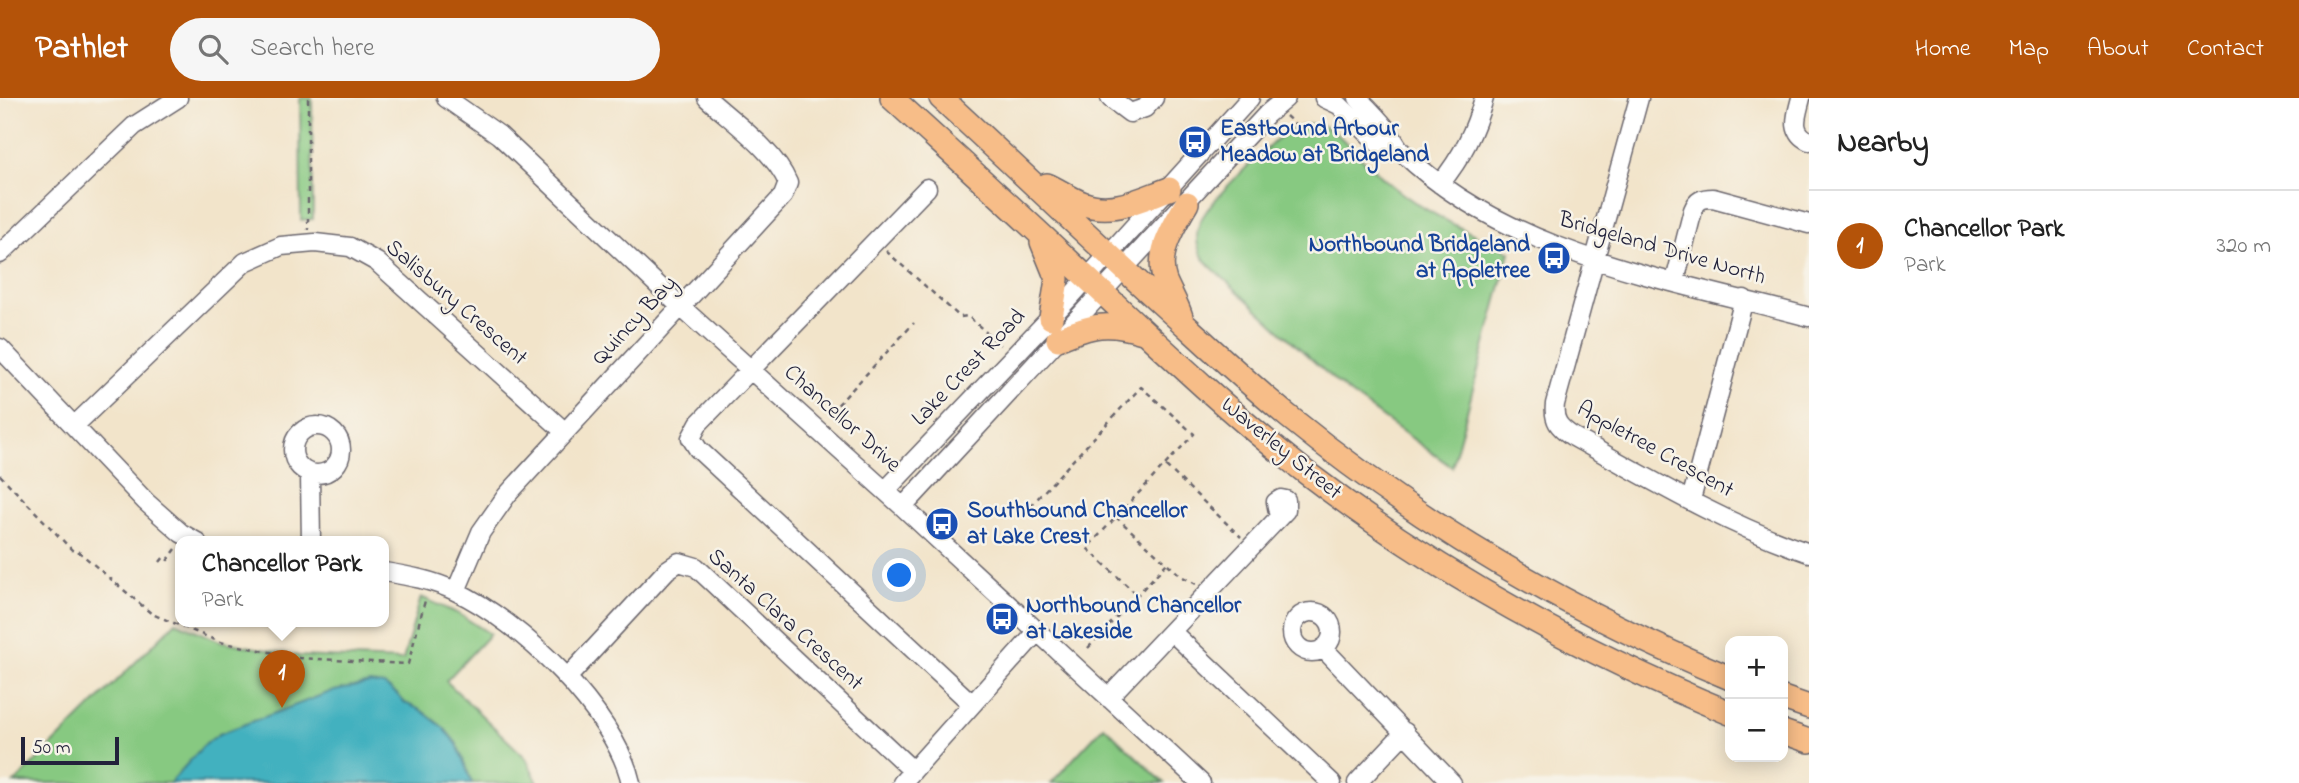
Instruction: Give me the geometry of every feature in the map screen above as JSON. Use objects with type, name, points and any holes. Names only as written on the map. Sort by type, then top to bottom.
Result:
[{"type":"main road","name":"Waverley Street","points":[[892,98],[1146,334],[1308,474],[1424,556],[1501,602],[1590,650],[1725,711]]},
{"type":"main road","name":"Waverley Street","points":[[941,98],[1184,324],[1297,423],[1378,485],[1472,548],[1583,610],[1725,676]]},
{"type":"main road","points":[[1023,174],[1079,202],[1094,206],[1122,206],[1178,196],[1163,265],[1166,282],[1184,324]]},
{"type":"main road","points":[[1038,233],[1057,279],[1054,329],[1119,326],[1146,334]]},
{"type":"main road","points":[[1786,699],[1809,707]]},
{"type":"main road","points":[[1788,734],[1809,741]]},
{"type":"street","points":[[0,254],[134,126],[178,98]]},
{"type":"street","name":"Chancellor Drive","points":[[446,98],[499,135],[681,307],[903,507],[1200,783]]},
{"type":"street","name":"Quincy Bay","points":[[456,591],[481,532],[507,495],[783,196],[788,183],[782,170],[707,98]]},
{"type":"street","points":[[1110,98],[1130,113],[1145,108],[1154,98]]},
{"type":"street","points":[[1178,196],[1250,98]]},
{"type":"street","points":[[1178,196],[1286,98]]},
{"type":"street","name":"Bridgeland Drive North","points":[[1324,98],[1339,105],[1379,144],[1400,150]]},
{"type":"street","name":"Bridgeland Drive North","points":[[1358,98],[1390,134],[1400,150],[1440,184],[1523,231],[1595,260],[1809,317]]},
{"type":"street","points":[[1440,184],[1471,139],[1484,98]]},
{"type":"street","points":[[1595,260],[1639,98]]},
{"type":"street","points":[[1801,98],[1796,130],[1800,137],[1809,141]]},
{"type":"street","points":[[927,188],[699,423],[691,438],[698,449],[972,704]]},
{"type":"street","name":"Lake Crest Road","points":[[903,507],[1054,329],[1178,196]]},
{"type":"street","points":[[1675,281],[1693,210],[1696,203],[1703,198],[1713,198],[1809,224]]},
{"type":"street","name":"Salisbury Crescent","points":[[74,426],[245,262],[281,247],[308,243],[350,247],[376,262],[565,432]]},
{"type":"street","name":"Appletree Crescent","points":[[1595,260],[1555,404],[1555,419],[1558,425],[1572,436],[1690,500],[1745,527],[1809,553]]},
{"type":"street","points":[[1690,500],[1744,299]]},
{"type":"street","name":"Lake Crest Road","points":[[885,491],[1054,329]]},
{"type":"street","points":[[0,348],[155,510],[186,536]]},
{"type":"street","points":[[310,474],[311,536]]},
{"type":"street","points":[[1108,698],[1279,517]]},
{"type":"street","name":"Santa Clara Crescent","points":[[567,678],[667,570],[679,562],[696,567],[907,777]]},
{"type":"street","points":[[389,573],[422,578],[456,591],[497,616],[567,678],[605,724],[620,750],[631,783]]},
{"type":"street","points":[[907,777],[1037,632]]},
{"type":"street","points":[[1172,632],[1332,783]]},
{"type":"street","points":[[1323,648],[1452,783]]},
{"type":"street","points":[[1357,783],[1405,732]]},
{"type":"path","points":[[308,98],[308,243]]},
{"type":"path","points":[[876,241],[960,317],[968,316],[1000,345]]},
{"type":"path","points":[[831,412],[914,323]]},
{"type":"path","points":[[1024,513],[1141,387],[1194,435],[1087,548],[1137,595]]},
{"type":"path","points":[[1166,466],[1252,546]]},
{"type":"path","points":[[0,475],[72,550],[79,552],[152,614],[175,623]]},
{"type":"path","points":[[1116,517],[1181,576],[1196,584]]},
{"type":"path","points":[[160,562],[164,557],[167,560],[175,549]]},
{"type":"path","points":[[1088,648],[1167,563]]},
{"type":"path","points":[[184,627],[220,642],[299,658],[408,664],[426,596]]},
{"type":"green space","points":[[300,98],[312,98],[313,219],[301,220]]},
{"type":"green space","points":[[1311,124],[1335,132],[1408,198],[1510,252],[1452,467],[1346,391],[1209,265],[1200,251],[1197,241],[1199,225],[1212,203],[1285,133]]},
{"type":"green space","points":[[421,597],[459,614],[490,634],[446,681],[526,758],[538,783],[14,783],[175,623],[175,627],[188,627],[220,641],[299,656],[403,660]]},
{"type":"green space","points":[[1104,726],[1164,783],[1051,783]]},
{"type":"water","points":[[370,683],[384,685],[405,703],[421,710],[444,728],[457,744],[472,783],[170,783],[203,746],[219,734],[330,692]]},
{"type":"place","name":"Eastbound Arbour Meadow at Bridgeland","points":[[1195,142]]},
{"type":"place","name":"Northbound Bridgeland at Appletree","points":[[1554,258]]},
{"type":"place","name":"Southbound Chancellor at Lake Crest","points":[[942,524]]},
{"type":"place","name":"Northbound Chancellor at Lakeside","points":[[1002,619]]},
{"type":"place","name":"Chancellor Park","points":[[282,708]]}]
